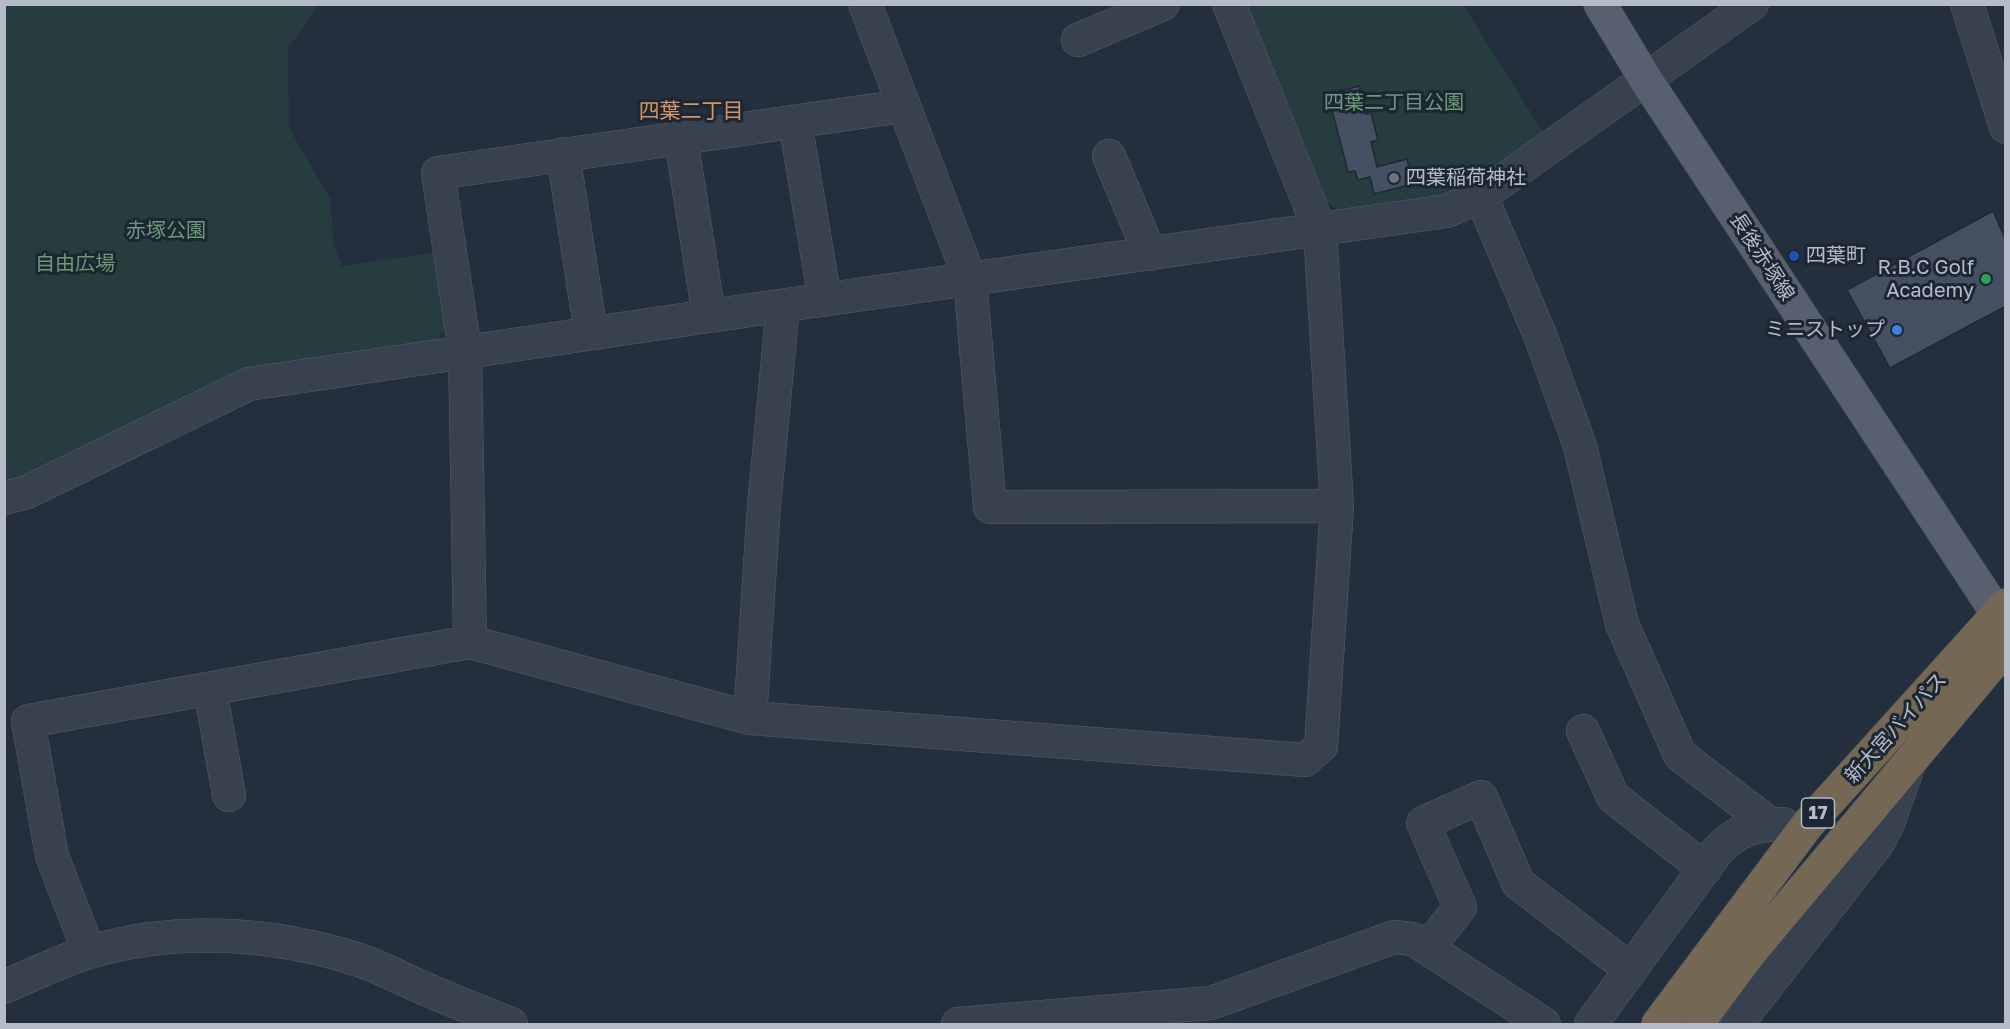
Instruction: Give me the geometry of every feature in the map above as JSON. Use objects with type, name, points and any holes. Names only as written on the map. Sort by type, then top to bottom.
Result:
[{"type":"highway","name":"新大宮バイパス","points":[[1658,1024],[1808,824],[2003,616]]},
{"type":"highway","name":"新大宮バイパス","points":[[1697,1024],[1748,955],[2006,647]]},
{"type":"main road","name":"長後赤塚線","points":[[1600,4],[1646,80],[2003,616]]},
{"type":"street","points":[[864,4],[970,279],[990,507],[1337,506]]},
{"type":"street","points":[[1078,40],[1164,4]]},
{"type":"street","points":[[89,952],[52,856],[28,721],[470,642],[750,718],[1305,760],[1321,746],[1337,506],[1320,230],[1229,4]]},
{"type":"street","points":[[4,498],[25,493],[249,384],[1447,211],[1481,196],[1752,4]]},
{"type":"street","points":[[1967,4],[2006,128]]},
{"type":"street","points":[[470,642],[465,351],[438,173],[903,106]]},
{"type":"street","points":[[795,123],[825,300]]},
{"type":"street","points":[[681,139],[709,316]]},
{"type":"street","points":[[563,154],[591,333]]},
{"type":"street","points":[[1109,156],[1150,254]]},
{"type":"street","points":[[1481,196],[1540,335],[1580,446],[1622,624],[1680,755],[1770,824]]},
{"type":"street","points":[[750,718],[764,506],[783,306]]},
{"type":"street","points":[[210,688],[229,795]]},
{"type":"street","points":[[1583,731],[1613,797],[1705,869]]},
{"type":"street","name":"17","points":[[1737,1024],[1877,844],[1888,823],[1910,763]]},
{"type":"street","points":[[1428,948],[1460,907],[1423,823],[1481,797],[1518,883],[1631,970]]},
{"type":"street","name":"17","points":[[1591,1024],[1718,850],[1735,835],[1755,826],[1808,824]]},
{"type":"street","points":[[4,987],[63,961],[113,946],[159,938],[210,935],[267,938],[315,947],[362,961],[474,1016],[511,1024]]},
{"type":"street","points":[[958,1024],[1217,1014],[1394,937],[1413,939],[1544,1024]]},
{"type":"green space","name":"赤塚公園","points":[[5,5],[317,5],[310,19],[288,48],[289,128],[330,198],[334,244],[342,266],[433,253],[445,329],[437,340],[251,369],[5,486]]},
{"type":"green space","name":"四葉二丁目公園","points":[[1246,5],[1463,5],[1545,135],[1472,184],[1445,196],[1342,212],[1327,203]]},
{"type":"building","points":[[1359,86],[1366,114],[1371,113],[1378,140],[1371,142],[1377,167],[1407,159],[1413,184],[1374,194],[1370,177],[1358,180],[1355,171],[1348,172],[1328,94]]},
{"type":"building","points":[[1993,211],[2006,241],[2006,306],[1890,368],[1847,290]]},
{"type":"place","name":"四葉稲荷神社","points":[[1394,178]]},
{"type":"place","name":"四葉町","points":[[1794,256]]},
{"type":"place","name":"R.B.C Golf Academy","points":[[1986,279]]},
{"type":"place","name":"ミニストップ","points":[[1897,330]]},
{"type":"district","name":"四葉二丁目","points":[[691,111]]},
{"type":"park label","name":"自由広場","points":[[75,264]]}]
